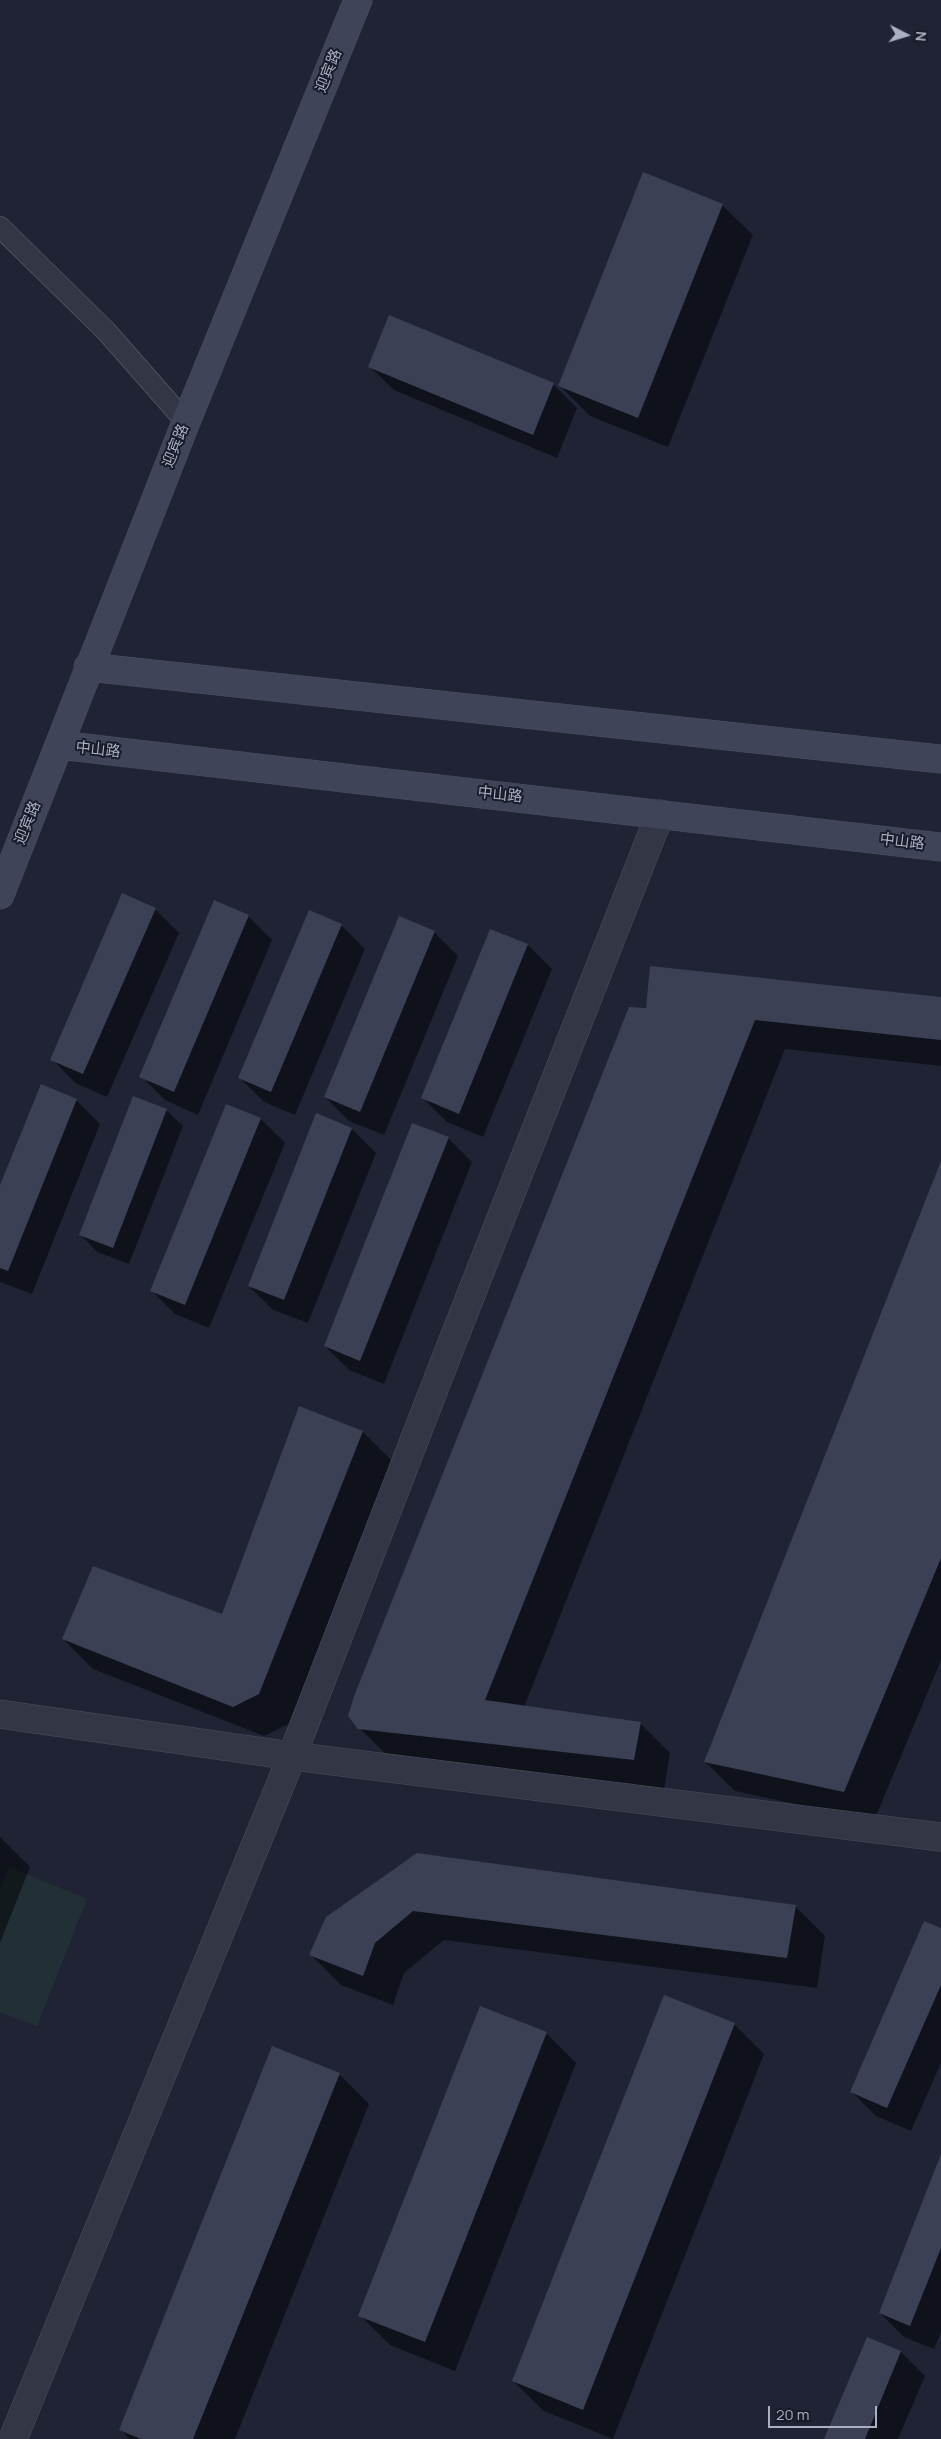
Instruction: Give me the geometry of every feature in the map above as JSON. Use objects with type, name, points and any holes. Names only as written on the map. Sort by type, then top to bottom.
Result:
[{"type":"main road","name":"迎宾路","points":[[0,895],[88,667],[186,422],[358,0]]},
{"type":"main road","points":[[88,667],[941,759]]},
{"type":"main road","name":"中山路","points":[[59,745],[941,847]]},
{"type":"street","points":[[13,2439],[292,1756],[444,1362],[660,814]]},
{"type":"street","points":[[0,1714],[292,1756],[941,1837]]},
{"type":"lane","points":[[0,227],[106,331],[186,422]]},
{"type":"shaded area","points":[[9,1867],[87,1899],[37,2026],[0,2012],[0,1890]]},
{"type":"building","points":[[643,172],[723,204],[638,418],[558,386]]},
{"type":"building","points":[[389,315],[554,383],[533,435],[368,367]]},
{"type":"building","points":[[122,893],[156,908],[83,1074],[50,1060]]},
{"type":"building","points":[[214,900],[249,915],[174,1092],[139,1077]]},
{"type":"building","points":[[309,910],[342,924],[271,1092],[238,1078]]},
{"type":"building","points":[[399,916],[435,931],[360,1112],[324,1097]]},
{"type":"building","points":[[490,929],[528,944],[459,1114],[421,1098]]},
{"type":"building","points":[[650,966],[941,997],[941,1040],[755,1020],[485,1700],[641,1722],[634,1760],[358,1729],[348,1716],[354,1696],[629,1007],[646,1008]]},
{"type":"building","points":[[41,1084],[77,1099],[8,1271],[0,1268],[0,1185]]},
{"type":"building","points":[[133,1096],[167,1109],[113,1248],[79,1235]]},
{"type":"building","points":[[226,1104],[261,1118],[185,1305],[150,1291]]},
{"type":"building","points":[[316,1113],[352,1128],[284,1300],[248,1286]]},
{"type":"building","points":[[412,1123],[449,1137],[360,1361],[324,1346]]},
{"type":"building","points":[[941,1161],[941,1558],[844,1792],[704,1762]]},
{"type":"building","points":[[299,1406],[363,1431],[259,1694],[233,1707],[62,1639],[93,1566],[222,1614]]},
{"type":"building","points":[[417,1853],[796,1905],[787,1958],[413,1911],[375,1943],[363,1976],[309,1955],[326,1917]]},
{"type":"building","points":[[924,1921],[941,1928],[941,1985],[887,2108],[850,2092]]},
{"type":"building","points":[[664,1995],[735,2023],[583,2410],[512,2381]]},
{"type":"building","points":[[480,2006],[547,2032],[425,2342],[358,2316]]},
{"type":"building","points":[[272,2046],[340,2073],[193,2439],[141,2439],[119,2430]]},
{"type":"building","points":[[941,2154],[941,2248],[910,2326],[879,2313]]},
{"type":"building","points":[[867,2337],[901,2351],[865,2439],[824,2439]]}]
